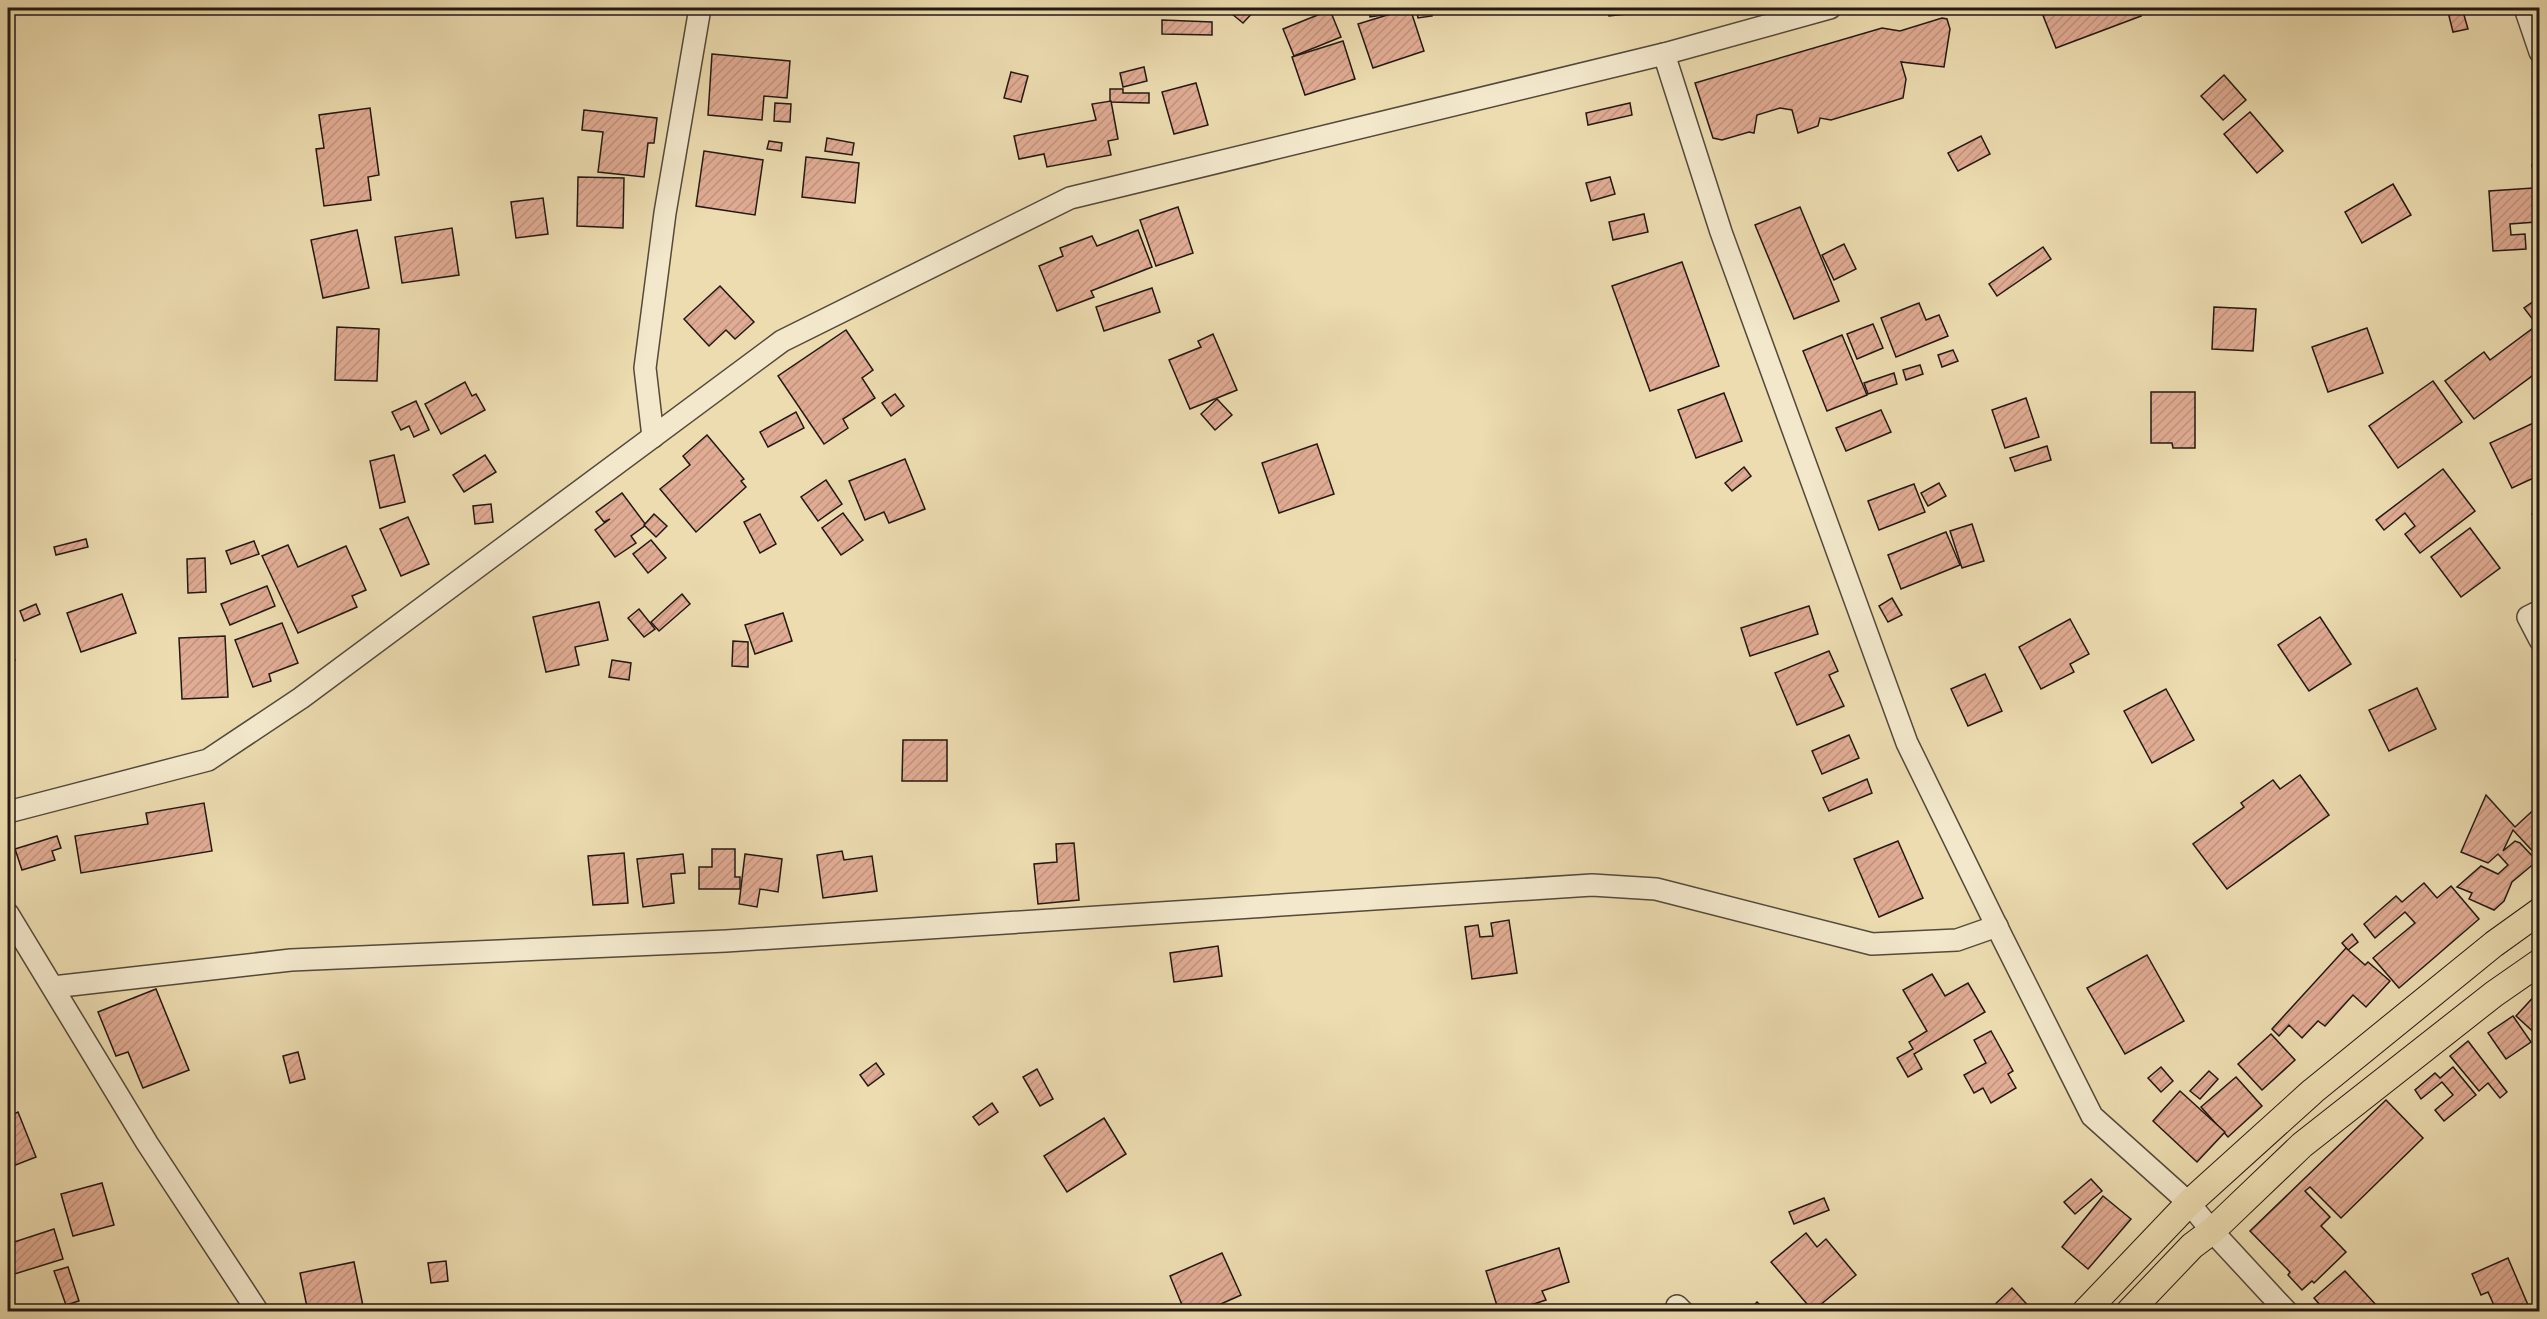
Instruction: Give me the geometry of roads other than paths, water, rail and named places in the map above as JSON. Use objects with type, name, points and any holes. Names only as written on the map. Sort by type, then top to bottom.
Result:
[{"type":"main road","points":[[2085,1311],[2189,1203],[2313,1091],[2494,944],[2540,911]]},
{"type":"main road","points":[[2129,1311],[2192,1246],[2212,1231],[2302,1145],[2494,994],[2540,962]]},
{"type":"street","points":[[652,437],[645,368],[665,213],[700,8]]},
{"type":"street","points":[[8,812],[208,760],[311,691],[782,341],[1070,198],[1664,54],[1830,8]]},
{"type":"street","points":[[2525,8],[2540,52]]},
{"type":"street","points":[[1664,54],[1721,232],[1907,743],[1997,926],[2092,1116],[2189,1203],[2212,1231],[2288,1311]]},
{"type":"street","points":[[2540,611],[2528,617],[2540,640]]},
{"type":"street","points":[[53,987],[291,960],[726,941],[1593,885],[1656,889],[1872,944],[1957,940],[1997,926]]},
{"type":"street","points":[[8,914],[147,1143],[258,1311]]}]
